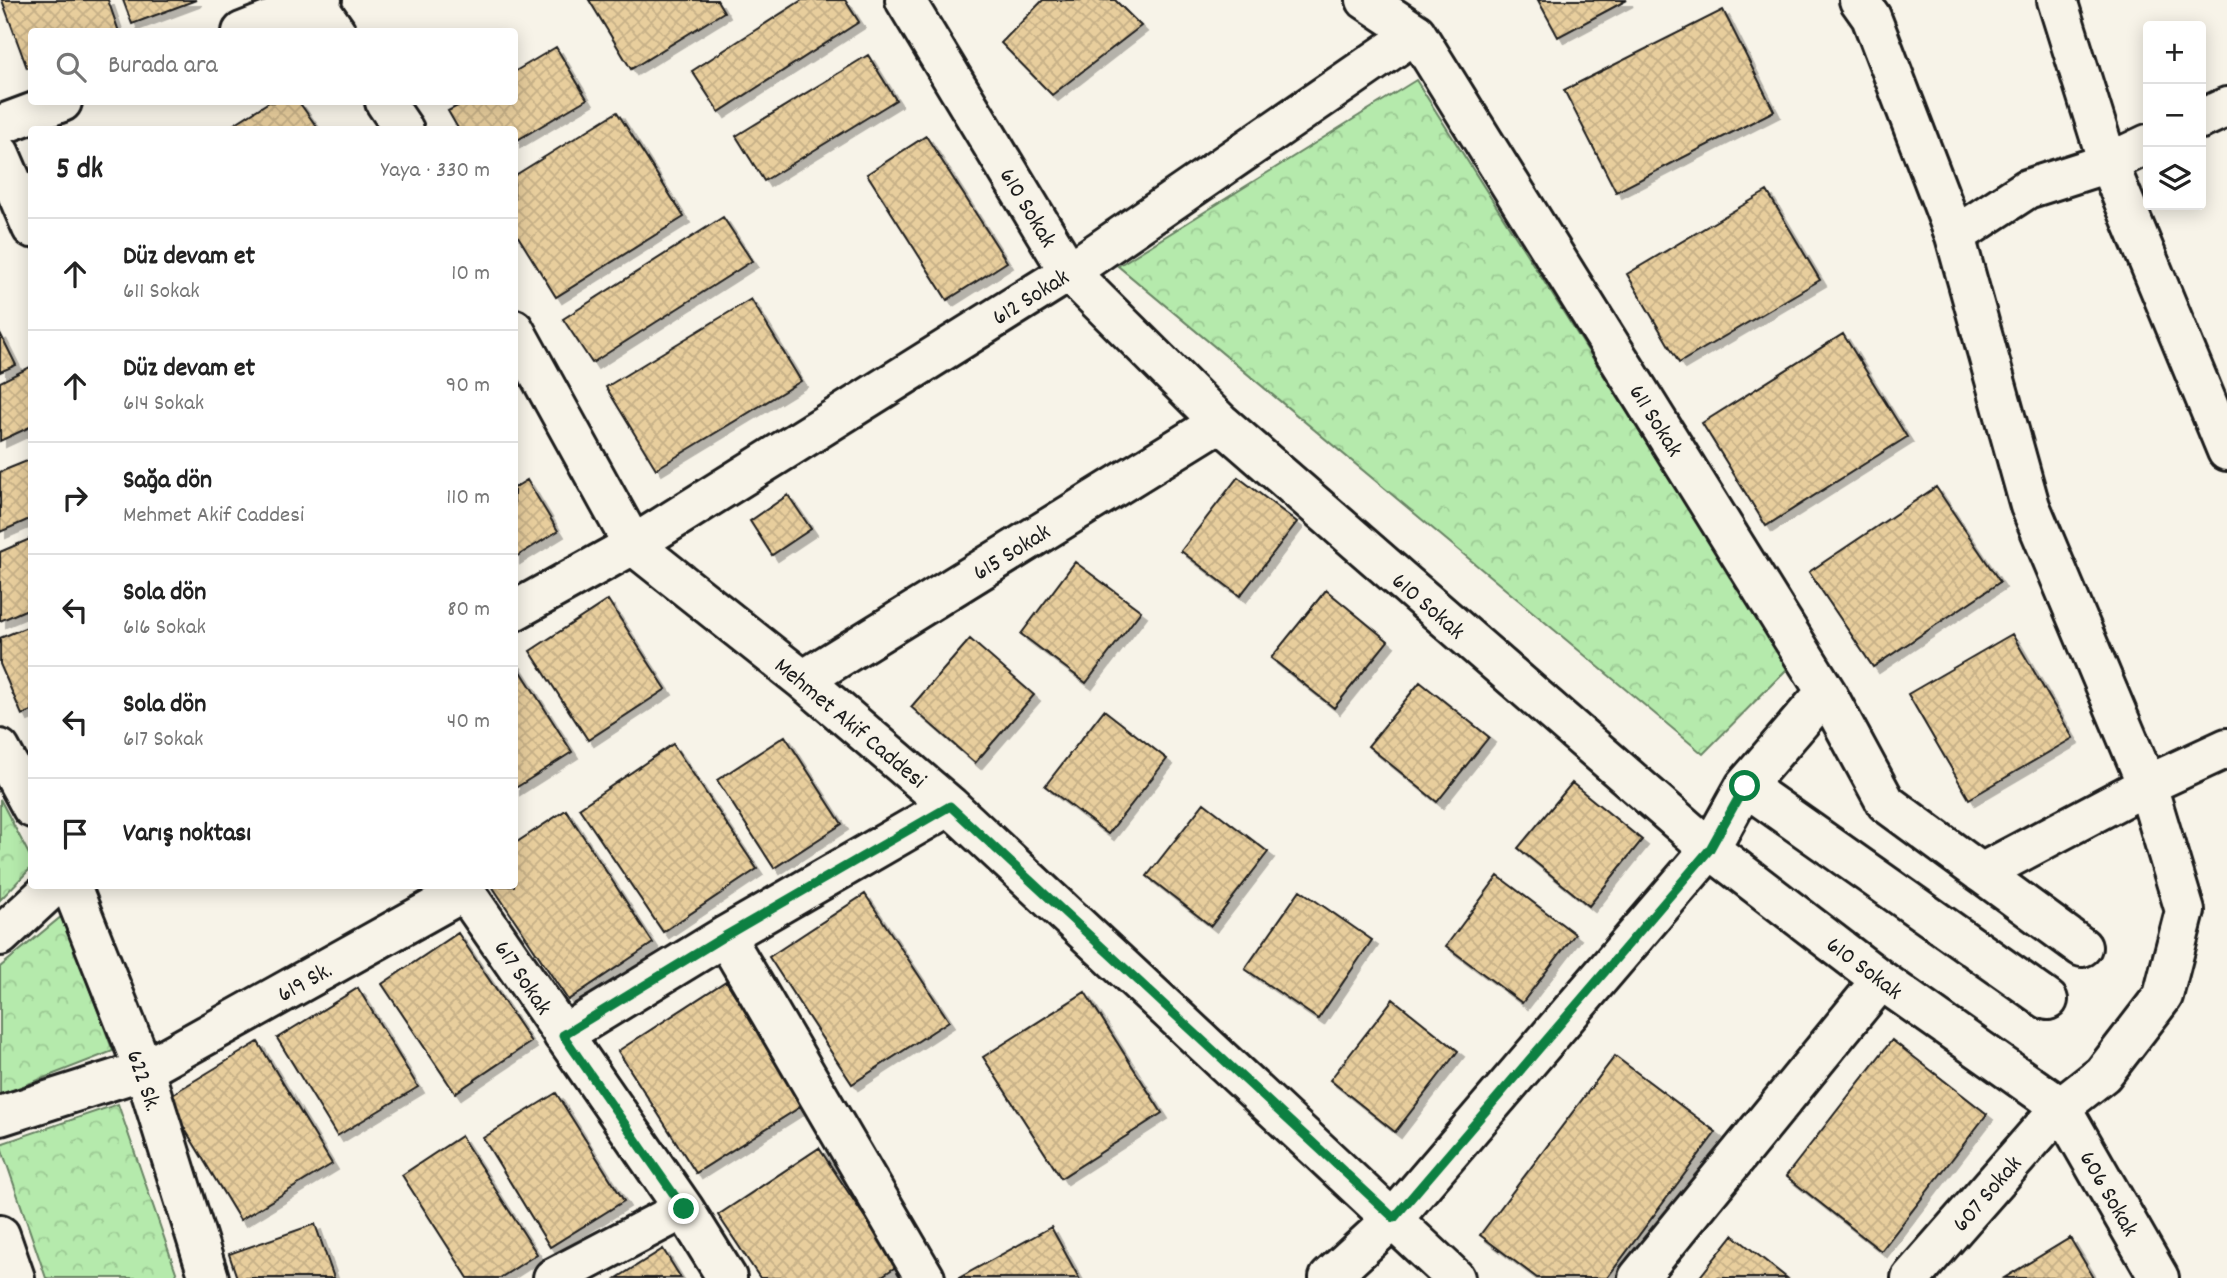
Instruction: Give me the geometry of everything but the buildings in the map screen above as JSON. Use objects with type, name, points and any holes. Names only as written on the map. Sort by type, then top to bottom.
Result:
[{"type":"street","name":"610 Sokak","points":[[905,0],[1069,272],[1220,422],[1710,849],[1881,981],[2061,1107]]},
{"type":"street","name":"607 Sokak","points":[[1859,0],[1871,17],[1955,236],[2030,506],[2147,785],[2185,911],[2162,996],[2102,1074],[2061,1107],[1911,1278]]},
{"type":"street","points":[[2057,0],[2108,163],[2227,452]]},
{"type":"street","name":"611 Sokak","points":[[1381,4],[1416,33],[1826,692],[1886,803],[2081,947]]},
{"type":"street","points":[[258,28],[325,11]]},
{"type":"street","name":"612 Sokak","points":[[518,609],[633,545],[1069,272],[1416,33]]},
{"type":"street","points":[[0,125],[54,105]]},
{"type":"street","points":[[387,105],[401,126]]},
{"type":"street","points":[[2206,117],[2227,107]]},
{"type":"street","points":[[1955,236],[2028,188],[2108,163],[2143,146]]},
{"type":"street","points":[[0,154],[28,219]]},
{"type":"street","name":"Mehmet Akif Caddesi","points":[[518,336],[633,545],[803,680],[950,806],[1394,1218],[1455,1278]]},
{"type":"street","name":"615 Sokak","points":[[803,680],[1220,422]]},
{"type":"street","points":[[1329,1278],[1394,1218],[1710,849],[1745,786],[1826,692]]},
{"type":"street","points":[[1981,873],[2147,785],[2227,748]]},
{"type":"street","points":[[0,749],[28,801]]},
{"type":"street","points":[[1745,786],[2049,1000]]},
{"type":"street","points":[[563,1035],[725,936],[950,806]]},
{"type":"street","points":[[0,936],[51,889]]},
{"type":"street","name":"622 Sk.","points":[[72,889],[144,1070],[209,1278]]},
{"type":"street","name":"619 Sk.","points":[[0,1116],[144,1070],[461,889]]},
{"type":"street","name":"617 Sokak","points":[[464,889],[684,1209],[727,1278]]},
{"type":"street","points":[[725,936],[925,1278]]},
{"type":"street","points":[[1638,1278],[1881,981]]},
{"type":"street","name":"606 Sokak","points":[[2061,1107],[2159,1278]]},
{"type":"street","points":[[553,1278],[684,1209]]},
{"type":"street","points":[[0,1235],[15,1278]]},
{"type":"green space","points":[[1416,80],[1789,667],[1703,754],[1118,266]]},
{"type":"green space","points":[[0,799],[28,852],[28,871],[0,900]]},
{"type":"green space","points":[[62,916],[113,1051],[0,1095],[0,967]]},
{"type":"green space","points":[[118,1104],[178,1278],[46,1278],[0,1144]]},
{"type":"route","points":[[684,1209],[563,1035],[725,936],[950,806],[1394,1218],[1710,849],[1745,786]]}]
